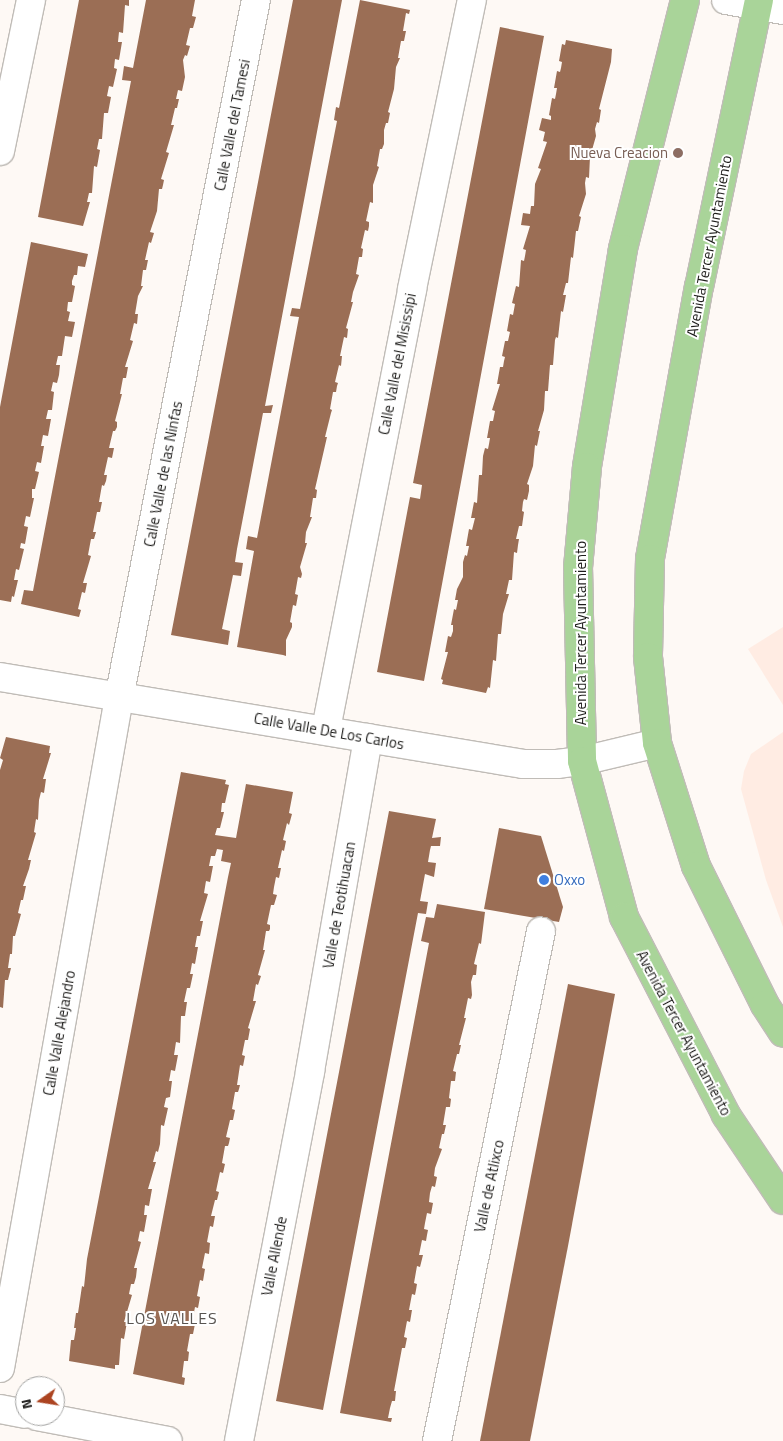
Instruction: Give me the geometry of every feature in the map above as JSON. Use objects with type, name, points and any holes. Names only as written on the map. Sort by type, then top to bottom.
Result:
[{"type":"main road","name":"Avenida Tercer Ayuntamiento","points":[[685,0],[623,249],[587,467],[578,567],[582,761],[624,917],[726,1114],[783,1200]]},
{"type":"main road","name":"Avenida Tercer Ayuntamiento","points":[[767,6],[700,286],[650,558],[648,657],[657,743],[696,866],[765,1005],[783,1033]]},
{"type":"street","points":[[0,151],[31,0]]},
{"type":"street","name":"Calle Valle del Tamesi","points":[[208,250],[256,0]]},
{"type":"street","name":"Calle Valle del Misissipi","points":[[326,729],[472,0]]},
{"type":"street","points":[[726,0],[767,6]]},
{"type":"street","name":"Calle Valle de las Ninfas","points":[[119,698],[208,250]]},
{"type":"street","name":"Calle Valle De Los Carlos","points":[[0,677],[119,698],[326,729],[368,738],[523,764],[557,764],[582,761],[657,743]]},
{"type":"street","name":"Calle Valle Alejandro","points":[[0,1368],[119,698]]},
{"type":"street","name":"Valle de Teotihuacan","points":[[310,1071],[368,738]]},
{"type":"street","name":"Valle de Atlixco","points":[[437,1441],[541,931]]},
{"type":"street","name":"Valle Allende","points":[[238,1441],[310,1071]]},
{"type":"street","points":[[0,1409],[15,1412]]},
{"type":"street","points":[[65,1421],[168,1441]]},
{"type":"shaded area","points":[[783,627],[783,705],[748,649]]},
{"type":"shaded area","points":[[783,732],[783,927],[766,880],[741,789],[744,771],[751,754]]},
{"type":"building","points":[[79,0],[129,0],[129,6],[125,5],[123,33],[119,32],[118,42],[122,42],[119,60],[115,59],[114,68],[117,69],[113,87],[109,86],[107,96],[111,97],[108,113],[104,113],[102,139],[99,139],[97,149],[100,150],[97,167],[94,166],[92,193],[89,193],[87,202],[90,202],[83,226],[38,217]]},
{"type":"building","points":[[146,0],[195,0],[192,16],[196,17],[193,28],[190,28],[186,45],[190,46],[187,56],[185,55],[183,60],[185,77],[182,91],[178,90],[176,99],[179,99],[177,108],[175,108],[171,125],[174,125],[166,152],[169,153],[161,179],[164,180],[162,189],[159,189],[157,211],[150,232],[154,233],[151,243],[149,242],[145,260],[148,260],[146,270],[143,270],[141,286],[143,286],[138,296],[135,314],[138,314],[137,324],[134,323],[130,340],[133,341],[125,367],[128,367],[126,378],[123,378],[120,394],[122,394],[115,421],[117,422],[117,427],[113,431],[109,448],[114,448],[112,458],[108,457],[104,475],[107,475],[106,481],[104,486],[102,485],[99,502],[102,502],[100,512],[97,512],[93,532],[96,532],[94,539],[91,539],[88,555],[91,556],[83,583],[87,583],[85,593],[82,592],[78,609],[81,610],[79,617],[21,604],[24,590],[33,591],[131,81],[122,80],[124,66],[133,68]]},
{"type":"building","points":[[293,0],[342,0],[265,406],[273,405],[271,413],[263,413],[237,549],[235,562],[243,563],[241,576],[233,575],[222,629],[230,631],[228,645],[171,635]]},
{"type":"building","points":[[360,0],[410,10],[409,14],[406,13],[403,31],[406,31],[404,41],[401,41],[398,58],[400,58],[396,67],[394,89],[388,112],[390,113],[384,130],[384,144],[382,149],[380,149],[377,166],[379,167],[373,185],[373,203],[370,202],[366,221],[369,222],[369,226],[368,231],[365,230],[361,248],[363,249],[362,257],[359,257],[356,274],[359,275],[353,292],[351,302],[353,302],[346,328],[348,329],[347,338],[344,337],[340,356],[342,356],[341,366],[339,365],[335,382],[338,383],[336,392],[333,392],[330,409],[332,410],[325,437],[327,437],[315,489],[317,490],[316,498],[313,498],[310,517],[312,517],[306,532],[305,543],[307,543],[300,567],[302,574],[301,578],[298,577],[295,594],[298,595],[296,606],[293,605],[290,622],[292,627],[286,640],[286,656],[237,647],[254,551],[246,549],[248,536],[257,538],[299,317],[290,316],[292,308],[300,309],[337,121],[334,120],[336,107],[339,108]]},
{"type":"building","points":[[500,27],[544,36],[424,681],[377,672],[410,497],[420,499],[422,485],[413,483]]},
{"type":"building","points":[[566,40],[612,49],[611,62],[599,109],[601,110],[599,123],[597,122],[595,129],[596,136],[590,157],[589,178],[586,177],[586,194],[579,216],[581,217],[578,231],[576,231],[568,283],[566,283],[563,295],[566,295],[563,312],[561,311],[558,338],[556,337],[555,340],[553,365],[550,365],[548,391],[545,391],[544,410],[538,431],[540,431],[537,446],[535,445],[533,466],[527,484],[529,485],[529,491],[527,500],[524,499],[523,502],[522,526],[519,526],[516,539],[519,539],[517,553],[514,552],[512,580],[509,580],[506,594],[509,594],[503,614],[501,634],[498,634],[496,661],[493,660],[490,688],[488,687],[486,693],[442,684],[443,680],[441,679],[448,652],[445,652],[448,636],[451,637],[453,631],[453,625],[451,625],[458,600],[455,600],[457,589],[463,577],[463,562],[465,555],[467,556],[469,546],[466,546],[469,529],[472,530],[475,518],[471,518],[474,502],[477,503],[479,475],[482,475],[483,456],[485,448],[488,449],[489,444],[490,438],[487,438],[490,421],[493,421],[495,411],[492,410],[500,384],[497,384],[500,367],[503,367],[505,357],[502,356],[505,341],[508,341],[510,332],[507,331],[510,314],[513,315],[515,304],[512,303],[516,286],[519,287],[521,260],[524,261],[525,256],[526,250],[523,249],[530,226],[521,225],[523,213],[530,214],[531,206],[534,206],[535,184],[541,169],[538,168],[547,142],[543,141],[545,132],[539,130],[542,118],[551,120],[549,115],[552,98],[555,99],[556,94],[557,88],[554,88],[557,71],[560,72],[561,68],[562,62],[559,61],[562,44],[565,45]]},
{"type":"building","points":[[31,242],[88,254],[85,267],[78,266],[77,275],[74,275],[72,281],[72,285],[75,286],[72,302],[68,302],[67,311],[70,312],[68,321],[75,322],[72,337],[65,336],[62,356],[58,356],[56,365],[60,365],[59,375],[57,383],[53,382],[51,391],[54,392],[52,410],[48,410],[46,419],[51,419],[48,436],[43,435],[41,446],[44,446],[41,463],[37,462],[35,471],[39,472],[35,489],[32,489],[32,498],[34,498],[30,517],[26,516],[24,526],[28,527],[25,544],[21,543],[20,548],[24,549],[19,570],[16,569],[14,580],[18,580],[11,602],[0,600],[0,407]]},
{"type":"building","points":[[6,737],[50,746],[49,753],[51,753],[43,779],[46,779],[44,793],[41,792],[39,800],[38,820],[36,819],[34,832],[36,833],[28,860],[31,860],[23,886],[26,886],[23,900],[21,900],[18,913],[21,914],[15,936],[13,936],[12,954],[10,954],[8,968],[11,968],[8,980],[5,980],[3,1008],[0,1007],[0,770],[3,760],[0,758]]},
{"type":"building","points":[[181,772],[226,780],[225,784],[229,785],[225,803],[222,803],[221,812],[224,812],[220,828],[217,828],[215,835],[236,838],[246,784],[293,792],[289,813],[292,814],[289,825],[287,823],[283,840],[286,841],[278,868],[281,868],[279,878],[276,877],[274,887],[273,894],[277,895],[274,905],[271,905],[267,924],[270,925],[270,929],[266,931],[263,950],[265,950],[258,975],[261,976],[258,985],[256,984],[253,1001],[256,1001],[248,1028],[250,1029],[248,1040],[245,1040],[242,1055],[245,1056],[243,1066],[240,1065],[237,1085],[240,1085],[238,1092],[235,1092],[232,1109],[235,1110],[233,1120],[230,1120],[226,1137],[230,1138],[228,1146],[225,1146],[222,1163],[225,1164],[223,1173],[220,1172],[216,1191],[219,1192],[211,1216],[215,1216],[213,1227],[210,1226],[207,1242],[210,1243],[209,1254],[205,1253],[202,1268],[205,1269],[203,1281],[200,1280],[197,1296],[200,1297],[198,1308],[195,1307],[192,1323],[195,1324],[193,1334],[190,1334],[187,1351],[189,1352],[188,1361],[184,1361],[182,1377],[185,1378],[184,1385],[133,1374],[231,863],[221,861],[223,850],[217,849],[215,856],[211,856],[209,866],[213,866],[210,882],[206,881],[204,893],[208,894],[200,921],[203,921],[200,936],[197,936],[195,947],[198,947],[195,964],[192,963],[190,974],[193,974],[190,988],[187,988],[184,1002],[187,1002],[185,1016],[181,1016],[180,1043],[176,1042],[174,1055],[178,1055],[175,1071],[171,1070],[169,1081],[172,1081],[170,1097],[166,1098],[164,1107],[168,1108],[164,1126],[161,1125],[160,1144],[153,1162],[156,1162],[148,1189],[152,1189],[149,1206],[145,1205],[144,1215],[147,1215],[144,1232],[140,1231],[138,1241],[141,1242],[134,1268],[137,1268],[136,1277],[134,1284],[131,1284],[129,1294],[132,1295],[124,1322],[127,1322],[124,1339],[121,1338],[119,1365],[115,1365],[115,1369],[69,1361],[71,1340],[74,1340],[76,1328],[74,1328],[76,1313],[78,1313],[82,1286],[84,1287],[87,1259]]},
{"type":"building","points":[[389,811],[436,819],[432,838],[441,837],[440,846],[431,846],[430,850],[428,862],[436,863],[434,877],[425,874],[420,901],[428,902],[426,914],[418,913],[323,1410],[276,1401]]},
{"type":"building","points":[[499,828],[541,836],[563,907],[559,922],[484,909]]},
{"type":"building","points":[[437,904],[485,912],[481,944],[479,943],[474,964],[477,965],[476,975],[473,975],[471,982],[472,995],[471,999],[468,998],[464,1018],[466,1018],[459,1045],[461,1045],[453,1071],[456,1072],[455,1081],[451,1081],[450,1107],[446,1107],[443,1125],[446,1125],[439,1148],[442,1149],[435,1168],[434,1176],[437,1177],[435,1187],[432,1186],[430,1193],[429,1202],[433,1203],[431,1214],[427,1213],[425,1223],[424,1229],[428,1230],[426,1241],[422,1240],[419,1255],[423,1255],[420,1267],[417,1266],[414,1283],[417,1284],[415,1295],[412,1294],[409,1310],[412,1310],[410,1322],[407,1321],[404,1337],[407,1338],[405,1348],[402,1348],[394,1391],[396,1391],[395,1401],[392,1401],[388,1418],[392,1418],[391,1422],[340,1413],[429,943],[421,941],[426,917],[434,918]]},
{"type":"building","points":[[568,984],[615,994],[568,1246],[530,1441],[480,1441]]},
{"type":"place","name":"Nueva Creacion","points":[[678,153]]},
{"type":"place","name":"Oxxo","points":[[544,880]]},
{"type":"district","name":"LOS VALLES","points":[[172,1318]]}]
